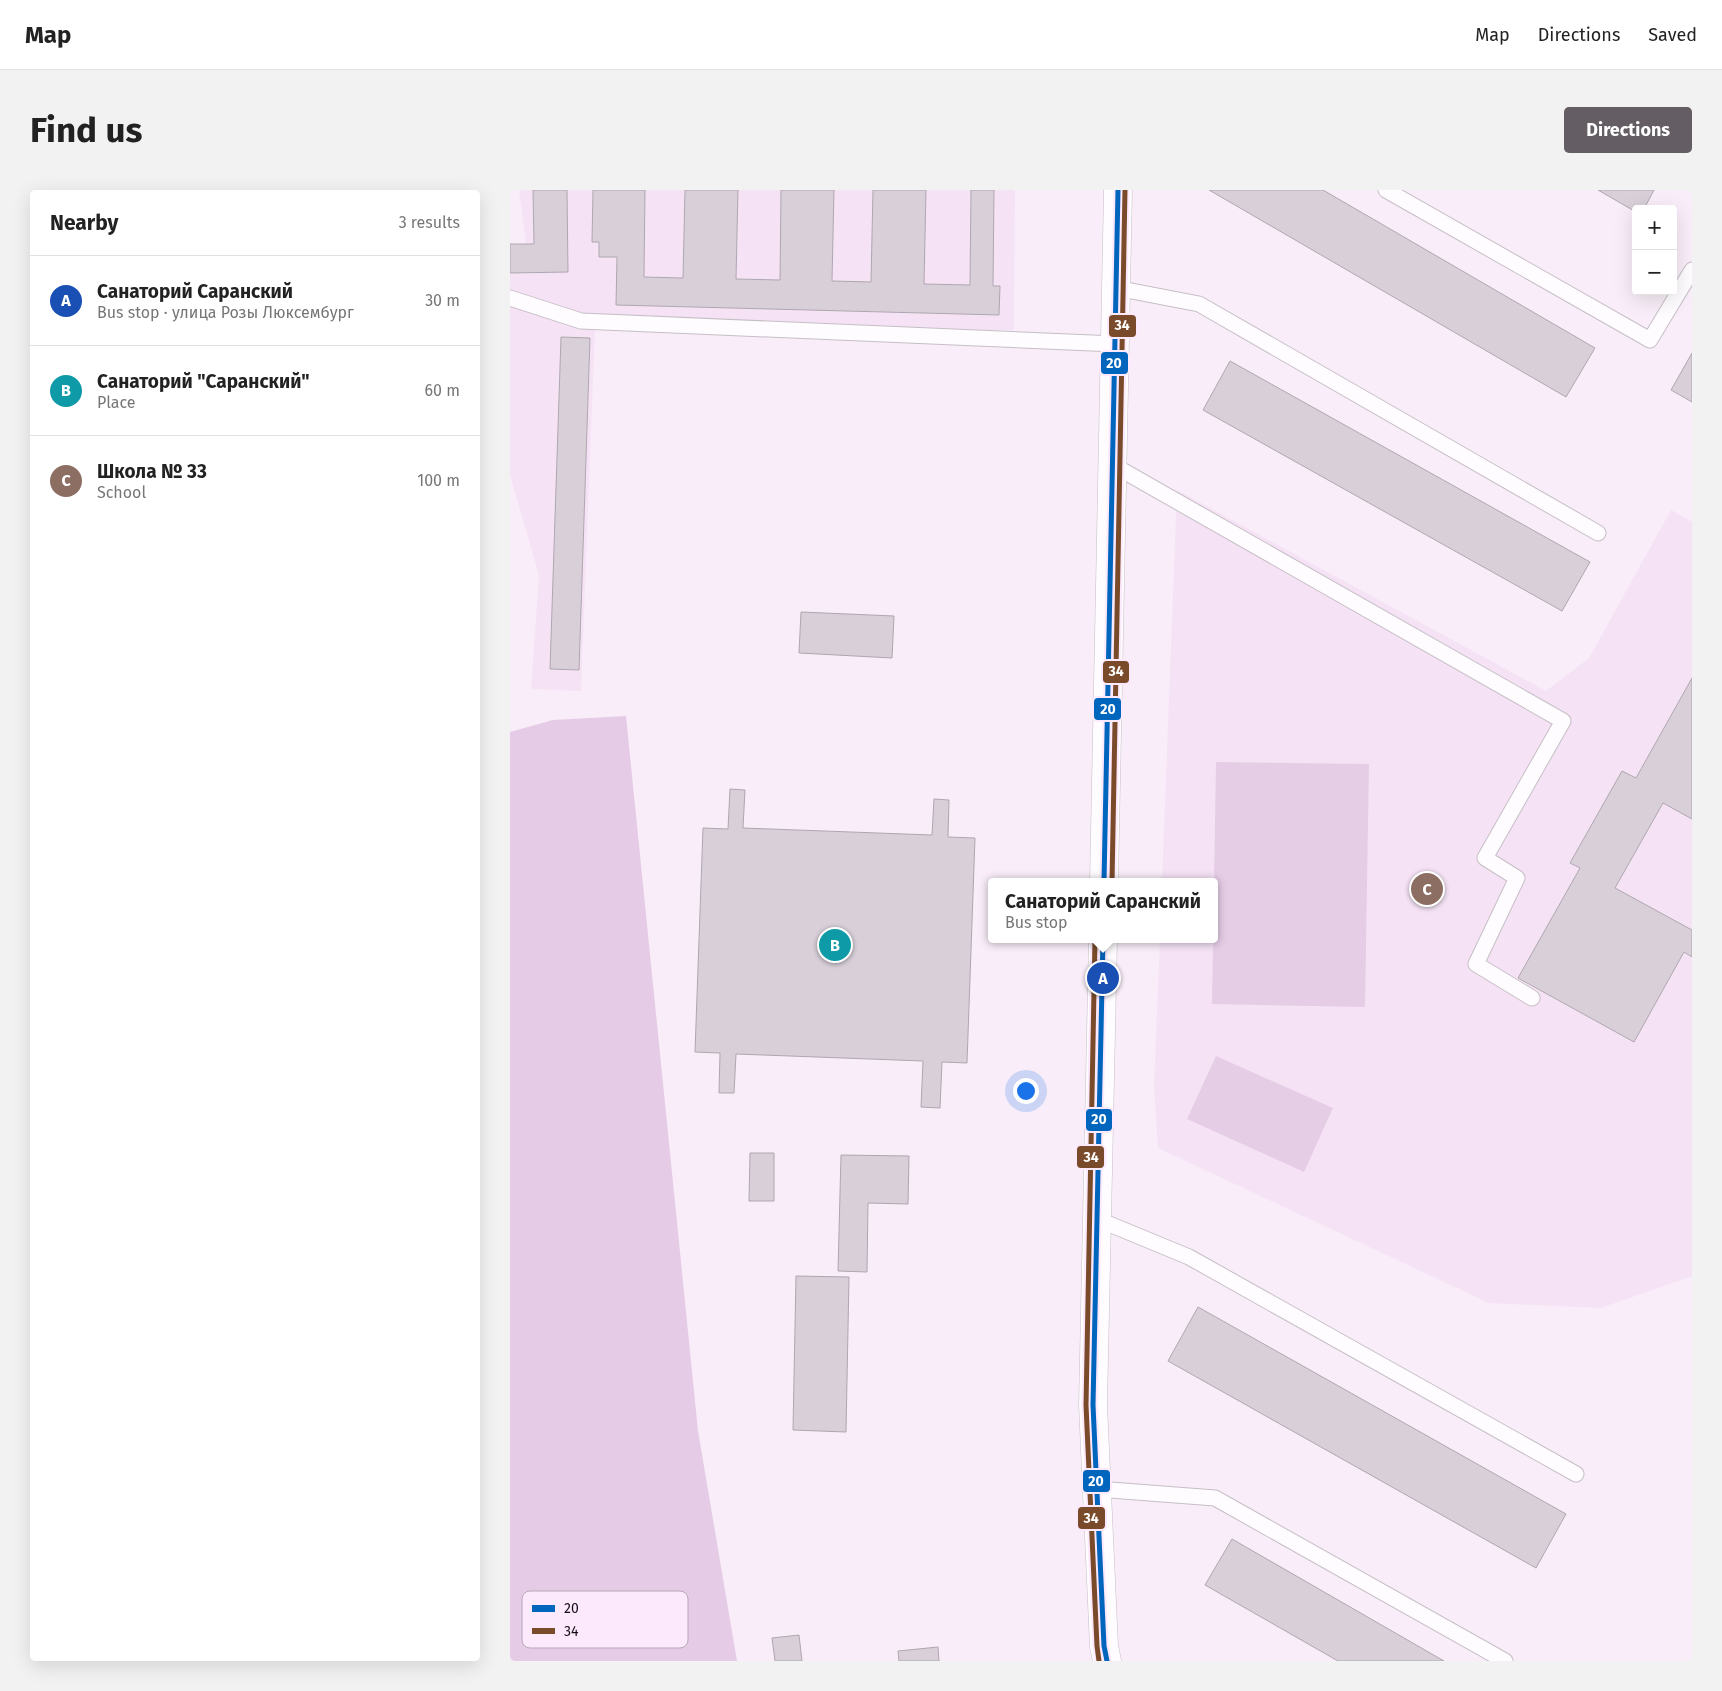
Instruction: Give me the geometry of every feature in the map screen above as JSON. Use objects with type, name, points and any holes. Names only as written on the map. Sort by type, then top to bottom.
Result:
[{"type":"street","points":[[1104,878],[1118,190]]},
{"type":"street","points":[[1103,943],[1093,1405],[1106,1661]]},
{"type":"lane","points":[[1386,190],[1650,340],[1692,270]]},
{"type":"lane","points":[[1116,288],[1199,304],[1598,534]]},
{"type":"lane","points":[[510,298],[581,321],[1115,344]]},
{"type":"lane","points":[[1113,465],[1562,721],[1485,858],[1517,878],[1476,964],[1532,998]]},
{"type":"lane","points":[[1097,1219],[1189,1257],[1576,1474]]},
{"type":"lane","points":[[1097,1489],[1215,1498],[1505,1661]]},
{"type":"shaded area","points":[[519,190],[1015,190],[1014,330],[595,328],[581,691],[531,689],[539,575],[510,475],[510,245],[526,244]]},
{"type":"shaded area","points":[[1177,490],[1546,691],[1589,658],[1671,510],[1692,522],[1692,1276],[1601,1308],[1489,1303],[1158,1148],[1154,1087],[1160,943],[1218,943],[1218,878],[1162,878]]},
{"type":"shaded area","points":[[626,716],[698,1431],[737,1661],[510,1661],[510,732],[553,720]]},
{"type":"shaded area","points":[[1216,762],[1369,764],[1365,1007],[1212,1004],[1213,943],[1218,943],[1218,878],[1214,878]]},
{"type":"shaded area","points":[[1216,1056],[1333,1108],[1304,1172],[1187,1119]]},
{"type":"building","points":[[533,190],[567,190],[568,272],[510,273],[510,244],[534,244]]},
{"type":"building","points":[[593,190],[645,190],[644,277],[683,278],[685,190],[738,190],[736,279],[780,280],[781,190],[834,190],[832,281],[871,282],[873,190],[926,190],[924,284],[970,285],[971,190],[994,190],[993,286],[1000,286],[999,315],[616,305],[617,257],[599,257],[599,242],[592,242]]},
{"type":"building","points":[[1209,190],[1323,190],[1595,348],[1566,397]]},
{"type":"building","points":[[1598,190],[1654,190],[1646,205],[1632,205],[1632,210]]},
{"type":"building","points":[[561,337],[590,338],[579,670],[550,669]]},
{"type":"building","points":[[1692,353],[1692,402],[1671,390]]},
{"type":"building","points":[[1230,361],[1590,562],[1562,611],[1203,410]]},
{"type":"building","points":[[801,612],[894,616],[892,658],[799,653]]},
{"type":"building","points":[[1692,678],[1692,819],[1663,803],[1615,888],[1692,930],[1692,957],[1684,952],[1634,1042],[1518,978],[1580,868],[1570,863],[1622,771],[1636,778]]},
{"type":"building","points":[[730,789],[745,790],[743,828],[932,835],[934,799],[949,800],[948,837],[975,838],[967,1063],[942,1062],[940,1108],[921,1107],[923,1061],[736,1054],[734,1093],[719,1093],[720,1053],[695,1052],[703,828],[728,829]]},
{"type":"building","points":[[750,1153],[774,1153],[774,1201],[749,1201]]},
{"type":"building","points":[[841,1155],[909,1156],[908,1204],[868,1203],[867,1272],[838,1271]]},
{"type":"building","points":[[796,1276],[849,1277],[846,1432],[793,1430]]},
{"type":"building","points":[[1198,1307],[1566,1514],[1536,1568],[1168,1361]]},
{"type":"building","points":[[1232,1539],[1444,1661],[1338,1661],[1205,1585]]},
{"type":"building","points":[[799,1635],[802,1661],[775,1661],[772,1638]]},
{"type":"building","points":[[938,1647],[939,1661],[899,1661],[898,1651]]},
{"type":"transit line","name":"20","points":[[1104,878],[1118,190]]},
{"type":"transit line","name":"34","points":[[1112,878],[1125,190]]},
{"type":"transit line","name":"34","points":[[1095,943],[1086,1405],[1099,1661]]},
{"type":"transit line","name":"20","points":[[1103,943],[1093,1405],[1104,1646],[1107,1661]]},
{"type":"place","name":"Школа № 33","points":[[1427,889]]},
{"type":"place","name":"Санаторий \"Саранский\"","points":[[835,945]]},
{"type":"place","name":"Санаторий Саранский","points":[[1103,978]]}]
